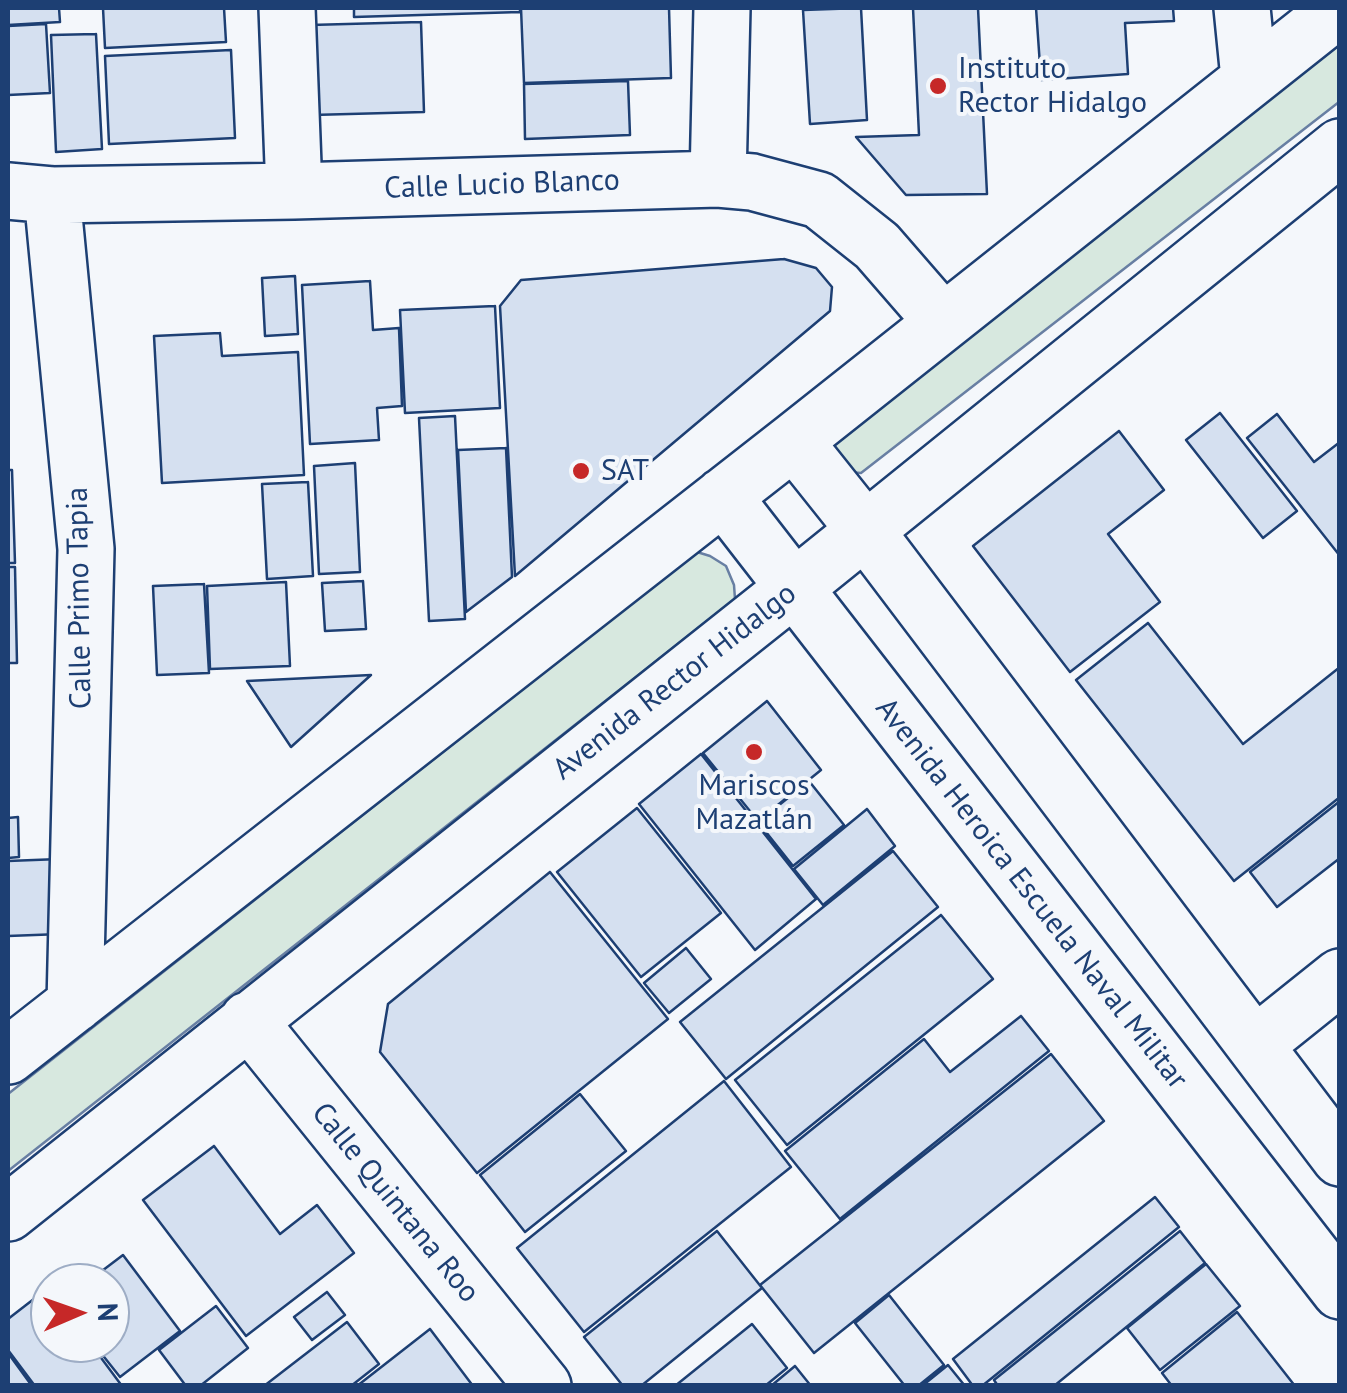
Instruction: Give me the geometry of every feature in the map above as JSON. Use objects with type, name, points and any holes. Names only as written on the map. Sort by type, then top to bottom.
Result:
[{"type":"street","points":[[287,8],[294,191]]},
{"type":"street","points":[[718,179],[722,8]]},
{"type":"street","points":[[1242,8],[1249,78]]},
{"type":"street","points":[[8,1056],[1340,8]]},
{"type":"street","name":"Avenida Rector Hidalgo","points":[[8,1212],[794,588],[1340,147]]},
{"type":"street","name":"Calle Lucio Blanco","points":[[30,192],[294,191],[718,179],[752,182],[820,200],[877,246],[943,322]]},
{"type":"street","name":"Calle Primo Tapia","points":[[30,192],[86,549],[75,1004]]},
{"type":"street","points":[[794,441],[1340,1158]]},
{"type":"street","name":"Avenida Heroica Escuela Naval Militar","points":[[723,496],[1340,1291]]},
{"type":"street","points":[[1255,1045],[1340,978]]},
{"type":"street","name":"Calle Quintana Roo","points":[[248,1020],[543,1386]]},
{"type":"shaded area","points":[[1339,45],[1339,102],[861,473],[848,472],[833,456],[832,436]]},
{"type":"shaded area","points":[[697,552],[726,566],[735,599],[8,1171],[8,1094]]},
{"type":"building","points":[[8,8],[59,8],[60,22],[8,25]]},
{"type":"building","points":[[103,8],[224,8],[226,42],[105,48]]},
{"type":"building","points":[[354,8],[520,8],[520,12],[354,17]]},
{"type":"building","points":[[521,8],[669,8],[671,78],[524,83]]},
{"type":"building","points":[[861,8],[867,120],[810,124],[803,10]]},
{"type":"building","name":"Instituto Rector Hidalgo","points":[[913,8],[978,8],[987,194],[906,195],[856,137],[919,135]]},
{"type":"building","points":[[1036,8],[1173,8],[1174,21],[1125,23],[1128,74],[1041,80]]},
{"type":"building","points":[[421,22],[424,112],[312,115],[310,25]]},
{"type":"building","points":[[46,24],[50,93],[8,95],[8,26]]},
{"type":"building","points":[[96,34],[102,149],[56,152],[51,35]]},
{"type":"building","points":[[231,50],[235,138],[109,144],[105,56]]},
{"type":"building","points":[[628,81],[630,135],[525,139],[524,84]]},
{"type":"building","points":[[784,259],[816,268],[832,287],[830,311],[515,576],[500,306],[521,280]]},
{"type":"building","points":[[295,276],[298,334],[265,336],[262,278]]},
{"type":"building","points":[[370,281],[373,330],[399,328],[402,406],[377,408],[379,440],[310,444],[302,285]]},
{"type":"building","points":[[495,306],[500,408],[405,413],[400,310]]},
{"type":"building","points":[[220,333],[222,356],[298,352],[304,475],[162,483],[154,336]]},
{"type":"building","points":[[1220,413],[1297,511],[1263,538],[1186,440]]},
{"type":"building","points":[[1277,414],[1314,462],[1340,442],[1340,556],[1247,438]]},
{"type":"building","points":[[455,416],[465,619],[429,621],[419,418]]},
{"type":"building","points":[[1119,431],[1164,490],[1108,534],[1160,602],[1070,672],[973,546]]},
{"type":"building","points":[[506,448],[512,577],[466,612],[458,450]]},
{"type":"building","points":[[355,463],[360,572],[319,574],[314,466]]},
{"type":"building","points":[[8,470],[12,470],[15,563],[8,563]]},
{"type":"building","points":[[308,482],[313,576],[267,579],[262,484]]},
{"type":"building","points":[[8,567],[15,567],[17,663],[8,663]]},
{"type":"building","points":[[363,581],[366,629],[325,631],[322,583]]},
{"type":"building","points":[[286,582],[290,666],[210,669],[207,586]]},
{"type":"building","points":[[204,584],[209,673],[157,675],[153,586]]},
{"type":"building","points":[[1148,623],[1243,744],[1340,667],[1340,797],[1234,881],[1076,680]]},
{"type":"building","points":[[371,675],[291,747],[247,681]]},
{"type":"building","points":[[767,701],[821,770],[758,821],[703,753]]},
{"type":"building","points":[[701,754],[816,899],[755,950],[639,804]]},
{"type":"building","points":[[809,781],[844,825],[793,866],[758,822]]},
{"type":"building","points":[[1340,801],[1340,858],[1277,907],[1250,872]]},
{"type":"building","points":[[637,808],[721,913],[641,977],[557,872]]},
{"type":"building","points":[[867,809],[895,846],[823,905],[794,869]]},
{"type":"building","points":[[18,817],[19,857],[8,858],[8,818]]},
{"type":"building","points":[[893,851],[938,907],[726,1079],[680,1022]]},
{"type":"building","points":[[60,859],[61,934],[8,936],[8,861]]},
{"type":"building","points":[[550,872],[668,1019],[477,1173],[380,1052],[388,1004]]},
{"type":"building","points":[[941,915],[993,979],[787,1145],[735,1080]]},
{"type":"building","points":[[686,948],[711,979],[669,1013],[644,983]]},
{"type":"building","points":[[1021,1016],[1049,1051],[840,1219],[785,1151],[924,1039],[950,1072]]},
{"type":"building","points":[[1051,1054],[1104,1121],[814,1353],[760,1285]]},
{"type":"building","points":[[724,1081],[791,1167],[584,1332],[517,1248]]},
{"type":"building","points":[[580,1094],[626,1151],[525,1232],[480,1175]]},
{"type":"building","points":[[214,1146],[280,1234],[317,1205],[354,1253],[246,1336],[143,1200]]},
{"type":"building","points":[[1155,1197],[1179,1227],[982,1386],[973,1386],[953,1359]]},
{"type":"building","points":[[717,1231],[762,1288],[641,1386],[623,1386],[584,1337]]},
{"type":"building","points":[[1180,1231],[1205,1263],[1054,1386],[998,1386],[994,1380]]},
{"type":"building","points":[[123,1255],[129,1263],[112,1263]]},
{"type":"building","points":[[130,1264],[180,1331],[120,1377],[109,1363],[130,1363]]},
{"type":"building","points":[[1206,1264],[1240,1306],[1160,1370],[1127,1328]]},
{"type":"building","points":[[327,1292],[345,1315],[312,1340],[294,1317]]},
{"type":"building","points":[[889,1295],[944,1365],[918,1386],[905,1386],[855,1323]]},
{"type":"building","points":[[30,1302],[30,1363],[105,1363],[122,1386],[35,1386],[8,1350],[8,1319]]},
{"type":"building","points":[[216,1306],[248,1348],[200,1386],[186,1386],[159,1350]]},
{"type":"building","points":[[1237,1312],[1295,1386],[1172,1386],[1162,1373]]},
{"type":"building","points":[[347,1322],[379,1364],[351,1386],[264,1386]]},
{"type":"building","points":[[752,1324],[787,1368],[765,1386],[675,1386]]},
{"type":"building","points":[[430,1329],[473,1386],[357,1386]]},
{"type":"building","points":[[8,1353],[32,1386],[8,1386]]},
{"type":"building","points":[[948,1365],[965,1386],[922,1386]]},
{"type":"building","points":[[795,1366],[811,1386],[771,1386]]},
{"type":"place","name":"Instituto Rector Hidalgo","points":[[938,86]]},
{"type":"place","name":"SAT","points":[[581,471]]},
{"type":"place","name":"Mariscos Mazatlán","points":[[754,752]]}]
